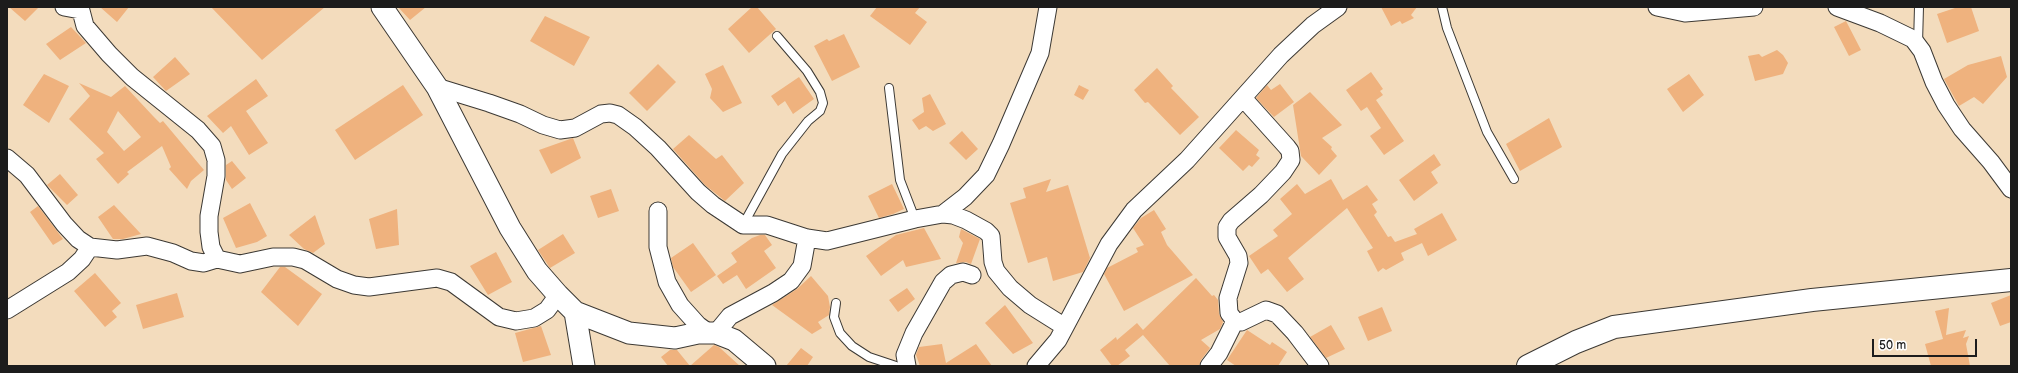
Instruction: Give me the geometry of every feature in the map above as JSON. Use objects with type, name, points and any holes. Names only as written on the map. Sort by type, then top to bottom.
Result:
[{"type":"main road","points":[[1528,366],[1576,342],[1614,327],[1812,300],[2011,280]]},
{"type":"street","points":[[382,7],[437,87],[510,228],[537,271],[575,312],[629,333],[676,338],[698,333],[712,333],[730,316],[773,293],[791,281],[802,266],[807,238]]},
{"type":"street","points":[[943,214],[965,197],[986,175],[1040,53],[1048,7]]},
{"type":"street","points":[[1036,366],[1046,356],[1065,327],[1120,228],[1134,210],[1187,160],[1281,55],[1313,25],[1338,7]]},
{"type":"street","points":[[1657,7],[1685,13],[1754,7]]},
{"type":"street","points":[[1837,7],[1896,30],[1913,39],[1918,45],[1946,105],[1962,129],[1991,162],[2011,189]]},
{"type":"street","points":[[74,8],[85,26],[109,54],[138,82],[198,130],[212,146],[216,160],[216,168],[209,216],[209,232],[211,247],[217,259]]},
{"type":"street","points":[[437,87],[507,109],[543,125],[560,130],[575,128],[588,123],[601,114],[610,113],[618,115],[635,127],[658,148],[698,192],[713,205],[743,225],[767,225],[807,238],[827,241],[915,219],[943,214],[953,215],[986,231],[991,236],[993,262],[996,271],[1010,288],[1030,305],[1065,327]]},
{"type":"street","points":[[1235,322],[1229,313],[1228,298],[1238,268],[1238,259],[1227,237],[1227,227],[1283,172],[1289,165],[1291,158],[1287,147],[1243,98]]},
{"type":"street","points":[[7,158],[26,175],[64,224],[78,239],[90,247],[116,250],[147,246],[173,252],[191,261],[204,263],[217,259],[240,264],[273,257],[293,257],[305,260],[337,279],[354,285],[369,287],[436,278],[456,286],[499,317],[516,321],[534,318],[547,310],[558,295]]},
{"type":"street","points":[[658,212],[658,247],[667,282],[680,305],[693,320],[712,333],[734,340],[765,366]]},
{"type":"street","points":[[7,310],[68,272],[82,259],[90,247]]},
{"type":"street","points":[[907,366],[905,355],[914,333],[943,282],[951,275],[963,272],[972,275]]},
{"type":"street","points":[[1235,322],[1241,322],[1266,310],[1277,314],[1295,332],[1320,366]]},
{"type":"street","points":[[575,312],[584,366]]},
{"type":"street","points":[[1209,366],[1219,353],[1235,322]]},
{"type":"lane","points":[[1442,7],[1450,36],[1487,132],[1514,178]]},
{"type":"lane","points":[[1918,45],[1919,7]]},
{"type":"lane","points":[[743,225],[782,154],[808,121],[820,111],[823,103],[820,92],[807,71],[777,36]]},
{"type":"lane","points":[[889,88],[900,180],[915,219]]},
{"type":"lane","points":[[836,303],[834,317],[840,333],[852,346],[869,357],[896,366]]},
{"type":"building","points":[[9,7],[39,7],[25,21]]},
{"type":"building","points":[[100,7],[129,7],[117,22]]},
{"type":"building","points":[[211,7],[325,7],[262,60]]},
{"type":"building","points":[[398,7],[426,7],[410,20]]},
{"type":"building","points":[[752,7],[757,7],[776,29],[749,53],[728,29]]},
{"type":"building","points":[[877,7],[920,7],[915,13],[927,22],[910,45],[870,16]]},
{"type":"building","points":[[1381,7],[1417,7],[1411,15],[1414,18],[1402,24],[1400,21],[1391,26]]},
{"type":"building","points":[[1958,7],[1971,7],[1979,31],[1947,43],[1937,14]]},
{"type":"building","points":[[545,16],[590,37],[574,66],[530,41]]},
{"type":"building","points":[[1846,21],[1861,50],[1849,56],[1834,27]]},
{"type":"building","points":[[71,27],[86,43],[60,60],[46,44]]},
{"type":"building","points":[[844,34],[860,67],[832,81],[814,46],[827,39],[829,41]]},
{"type":"building","points":[[1777,50],[1783,55],[1788,63],[1783,74],[1755,81],[1748,56],[1759,54],[1762,57]]},
{"type":"building","points":[[2001,56],[2007,77],[1983,104],[1974,97],[1959,106],[1944,79],[1968,65]]},
{"type":"building","points":[[175,57],[190,74],[166,91],[153,77]]},
{"type":"building","points":[[658,64],[676,82],[647,111],[629,93]]},
{"type":"building","points":[[723,65],[742,103],[723,112],[710,98],[712,89],[705,74]]},
{"type":"building","points":[[1157,68],[1173,86],[1171,88],[1199,117],[1180,135],[1148,102],[1145,103],[1134,90]]},
{"type":"building","points":[[1371,72],[1383,89],[1380,91],[1383,95],[1376,100],[1404,141],[1384,155],[1370,136],[1381,128],[1367,107],[1361,111],[1346,90]]},
{"type":"building","points":[[44,74],[69,86],[49,123],[23,105]]},
{"type":"building","points":[[1689,74],[1704,95],[1683,112],[1667,89]]},
{"type":"building","points":[[799,77],[814,99],[793,114],[785,101],[778,106],[771,96]]},
{"type":"building","points":[[256,79],[268,96],[246,111],[268,143],[249,155],[231,126],[223,133],[207,116]]},
{"type":"building","points":[[79,83],[111,97],[125,86],[160,123],[163,121],[204,170],[191,181],[187,189],[169,169],[171,167],[162,146],[127,172],[129,174],[118,184],[96,159],[104,153],[69,119],[90,96]],"holes":[[[118,111],[141,137],[124,151],[107,132]]]},
{"type":"building","points":[[1280,84],[1294,102],[1274,117],[1256,98],[1267,85],[1271,90]]},
{"type":"building","points":[[403,85],[423,115],[355,160],[335,130]]},
{"type":"building","points":[[1079,85],[1089,90],[1083,100],[1074,95]]},
{"type":"building","points":[[1310,92],[1342,125],[1322,138],[1332,147],[1331,149],[1337,156],[1319,175],[1301,156],[1293,105]]},
{"type":"building","points":[[930,94],[946,124],[933,131],[926,126],[919,130],[912,120],[924,112],[922,98]]},
{"type":"building","points":[[1549,118],[1562,147],[1520,171],[1506,144]]},
{"type":"building","points":[[1236,130],[1259,150],[1256,155],[1260,158],[1252,167],[1249,165],[1243,171],[1219,148]]},
{"type":"building","points":[[962,131],[978,149],[966,160],[949,143]]},
{"type":"building","points":[[689,135],[716,159],[722,155],[744,183],[725,201],[705,185],[673,149]]},
{"type":"building","points":[[573,138],[581,158],[551,174],[539,150]]},
{"type":"building","points":[[1434,154],[1441,165],[1431,172],[1438,183],[1414,201],[1399,180]]},
{"type":"building","points":[[232,161],[246,178],[232,189],[226,180],[226,165]]},
{"type":"building","points":[[60,174],[78,195],[67,205],[47,185]]},
{"type":"building","points":[[1051,179],[1046,192],[1068,185],[1090,258],[1083,272],[1053,281],[1047,257],[1028,263],[1010,203],[1026,198],[1023,188]]},
{"type":"building","points":[[1331,179],[1343,200],[1367,185],[1378,200],[1372,204],[1377,212],[1374,215],[1388,237],[1391,236],[1395,242],[1417,234],[1414,229],[1442,213],[1457,240],[1428,256],[1422,243],[1401,253],[1404,260],[1386,270],[1383,268],[1378,272],[1367,251],[1373,248],[1347,208],[1288,258],[1304,279],[1287,292],[1268,269],[1261,274],[1249,256],[1278,236],[1273,230],[1292,214],[1280,199],[1297,184],[1305,194]]},
{"type":"building","points":[[892,184],[904,209],[879,218],[868,196]]},
{"type":"building","points":[[611,189],[619,211],[598,218],[590,196]]},
{"type":"building","points":[[250,203],[267,236],[257,242],[236,248],[223,218]]},
{"type":"building","points":[[114,205],[141,234],[123,239],[113,239],[98,217]]},
{"type":"building","points":[[38,206],[63,239],[53,245],[30,212]]},
{"type":"building","points":[[397,209],[399,245],[376,249],[369,219]]},
{"type":"building","points":[[1154,210],[1166,229],[1161,232],[1167,245],[1193,275],[1124,311],[1104,274],[1107,268],[1138,252],[1136,248],[1144,245],[1133,228],[1141,218]]},
{"type":"building","points":[[315,215],[325,244],[313,253],[304,249],[289,235]]},
{"type":"building","points":[[924,228],[941,259],[906,267],[903,260],[881,276],[866,256],[896,235]]},
{"type":"building","points":[[961,229],[980,239],[971,264],[966,262],[956,263],[963,243],[959,237]]},
{"type":"building","points":[[563,234],[575,253],[550,268],[538,250]]},
{"type":"building","points":[[765,235],[772,245],[764,251],[776,268],[746,289],[737,275],[723,284],[717,276],[737,262],[731,253],[752,238]]},
{"type":"building","points":[[693,243],[716,275],[691,292],[673,267],[671,258]]},
{"type":"building","points":[[496,252],[512,282],[488,295],[470,266]]},
{"type":"building","points":[[280,267],[285,267],[322,294],[298,326],[261,292]]},
{"type":"building","points":[[95,273],[121,303],[112,311],[117,317],[105,327],[74,291]]},
{"type":"building","points":[[811,276],[828,296],[830,307],[829,315],[818,322],[822,328],[812,334],[772,305],[797,289]]},
{"type":"building","points":[[1196,278],[1212,296],[1214,295],[1218,300],[1219,314],[1223,322],[1220,329],[1201,340],[1210,348],[1201,360],[1199,366],[1170,366],[1143,335],[1125,350],[1130,356],[1117,366],[1112,366],[1100,350],[1116,337],[1117,340],[1137,323],[1143,330]]},
{"type":"building","points":[[907,288],[915,299],[898,312],[889,300]]},
{"type":"building","points":[[177,293],[184,317],[143,329],[136,305]]},
{"type":"building","points":[[2011,295],[2011,322],[2000,326],[1991,303]]},
{"type":"building","points":[[1005,305],[1033,343],[1013,354],[985,323]]},
{"type":"building","points":[[1382,307],[1392,331],[1368,341],[1358,317]]},
{"type":"building","points":[[1949,308],[1946,335],[1966,330],[1963,338],[1969,336],[1966,344],[1970,366],[1931,366],[1925,344],[1943,339],[1935,311]]},
{"type":"building","points":[[1331,325],[1345,349],[1326,358],[1310,337]]},
{"type":"building","points":[[541,326],[551,355],[523,362],[515,333]]},
{"type":"building","points":[[1247,330],[1270,345],[1272,342],[1287,352],[1278,366],[1236,366],[1227,360]]},
{"type":"building","points":[[942,344],[946,363],[976,344],[992,366],[920,366],[916,355],[919,347]]},
{"type":"building","points":[[714,345],[719,347],[740,366],[690,366]]},
{"type":"building","points":[[801,348],[813,357],[807,366],[786,366]]},
{"type":"building","points":[[670,350],[677,350],[690,366],[668,366],[661,357]]}]
